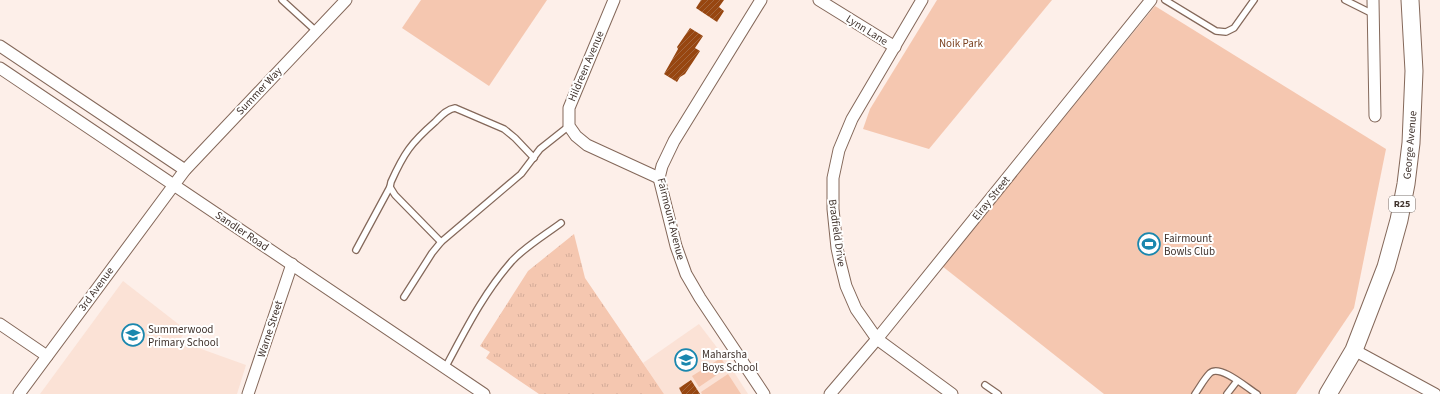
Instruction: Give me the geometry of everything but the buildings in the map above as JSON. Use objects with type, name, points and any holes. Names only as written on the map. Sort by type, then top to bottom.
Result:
[{"type":"main road","name":"George Avenue","points":[[1328,394],[1354,350],[1386,267],[1399,220],[1406,184],[1411,143],[1414,71],[1410,0]]},
{"type":"street","name":"Summer Way","points":[[173,184],[184,170],[346,0]]},
{"type":"street","name":"Hildreen Avenue","points":[[569,126],[569,108],[614,0]]},
{"type":"street","name":"Fairmount Avenue","points":[[761,0],[674,141],[662,166],[659,178],[676,246],[686,274],[700,298],[764,394]]},
{"type":"street","name":"Lynn Lane","points":[[819,0],[895,47]]},
{"type":"street","name":"Bradfield Drive","points":[[922,0],[852,119],[839,150],[833,178],[832,194],[837,248],[846,286],[856,309],[877,339],[952,394]]},
{"type":"street","name":"Elray Street","points":[[830,394],[877,339],[1151,0]]},
{"type":"street","points":[[1373,0],[1375,116]]},
{"type":"street","points":[[0,46],[184,170]]},
{"type":"street","name":"Sandler Road","points":[[0,68],[484,394]]},
{"type":"street","points":[[569,126],[576,136],[586,145],[659,178]]},
{"type":"street","name":"3rd Avenue","points":[[18,394],[173,184]]},
{"type":"street","name":"Warne Street","points":[[248,394],[292,264]]},
{"type":"street","points":[[0,324],[47,356]]},
{"type":"street","points":[[1354,350],[1435,394]]},
{"type":"lane","points":[[282,0],[316,31]]},
{"type":"lane","points":[[1165,0],[1216,31],[1226,32],[1234,28],[1254,0]]},
{"type":"lane","points":[[1345,0],[1373,14]]},
{"type":"lane","points":[[356,250],[390,187],[401,160],[411,144],[422,132],[452,108],[504,130],[515,138],[534,158]]},
{"type":"lane","points":[[404,296],[432,253],[441,242],[521,174],[546,144],[569,126]]},
{"type":"lane","points":[[390,187],[395,195],[441,242]]},
{"type":"lane","points":[[445,368],[475,311],[486,294],[518,256],[560,223]]},
{"type":"lane","points":[[1195,394],[1215,370],[1223,372],[1257,394]]},
{"type":"lane","points":[[1227,394],[1237,381]]},
{"type":"lane","points":[[985,385],[998,394]]},
{"type":"shaded area","name":"Summerwood Primary School","points":[[123,281],[186,330],[179,341],[246,365],[237,394],[40,394]]},
{"type":"shaded area","name":"Maharsha Boys School","points":[[699,324],[725,358],[748,394],[664,394],[643,363]]},
{"type":"green space","points":[[421,0],[547,0],[489,86],[402,28]]},
{"type":"green space","name":"Noik Park","points":[[937,0],[1052,0],[929,149],[863,129],[870,109]]},
{"type":"green space","points":[[1155,6],[1386,149],[1354,308],[1296,394],[1104,394],[942,266]]},
{"type":"green space","points":[[574,234],[585,278],[664,394],[539,394],[486,358],[490,352],[480,346],[528,271]]},
{"type":"green space","points":[[721,358],[727,368],[699,387],[692,376]]},
{"type":"green space","points":[[728,374],[741,394],[702,394],[701,392]]},
{"type":"place","name":"Fairmount Bowls Club","points":[[1149,244]]},
{"type":"place","name":"Summerwood Primary School","points":[[133,335]]},
{"type":"place","name":"Maharsha Boys School","points":[[686,360]]}]
